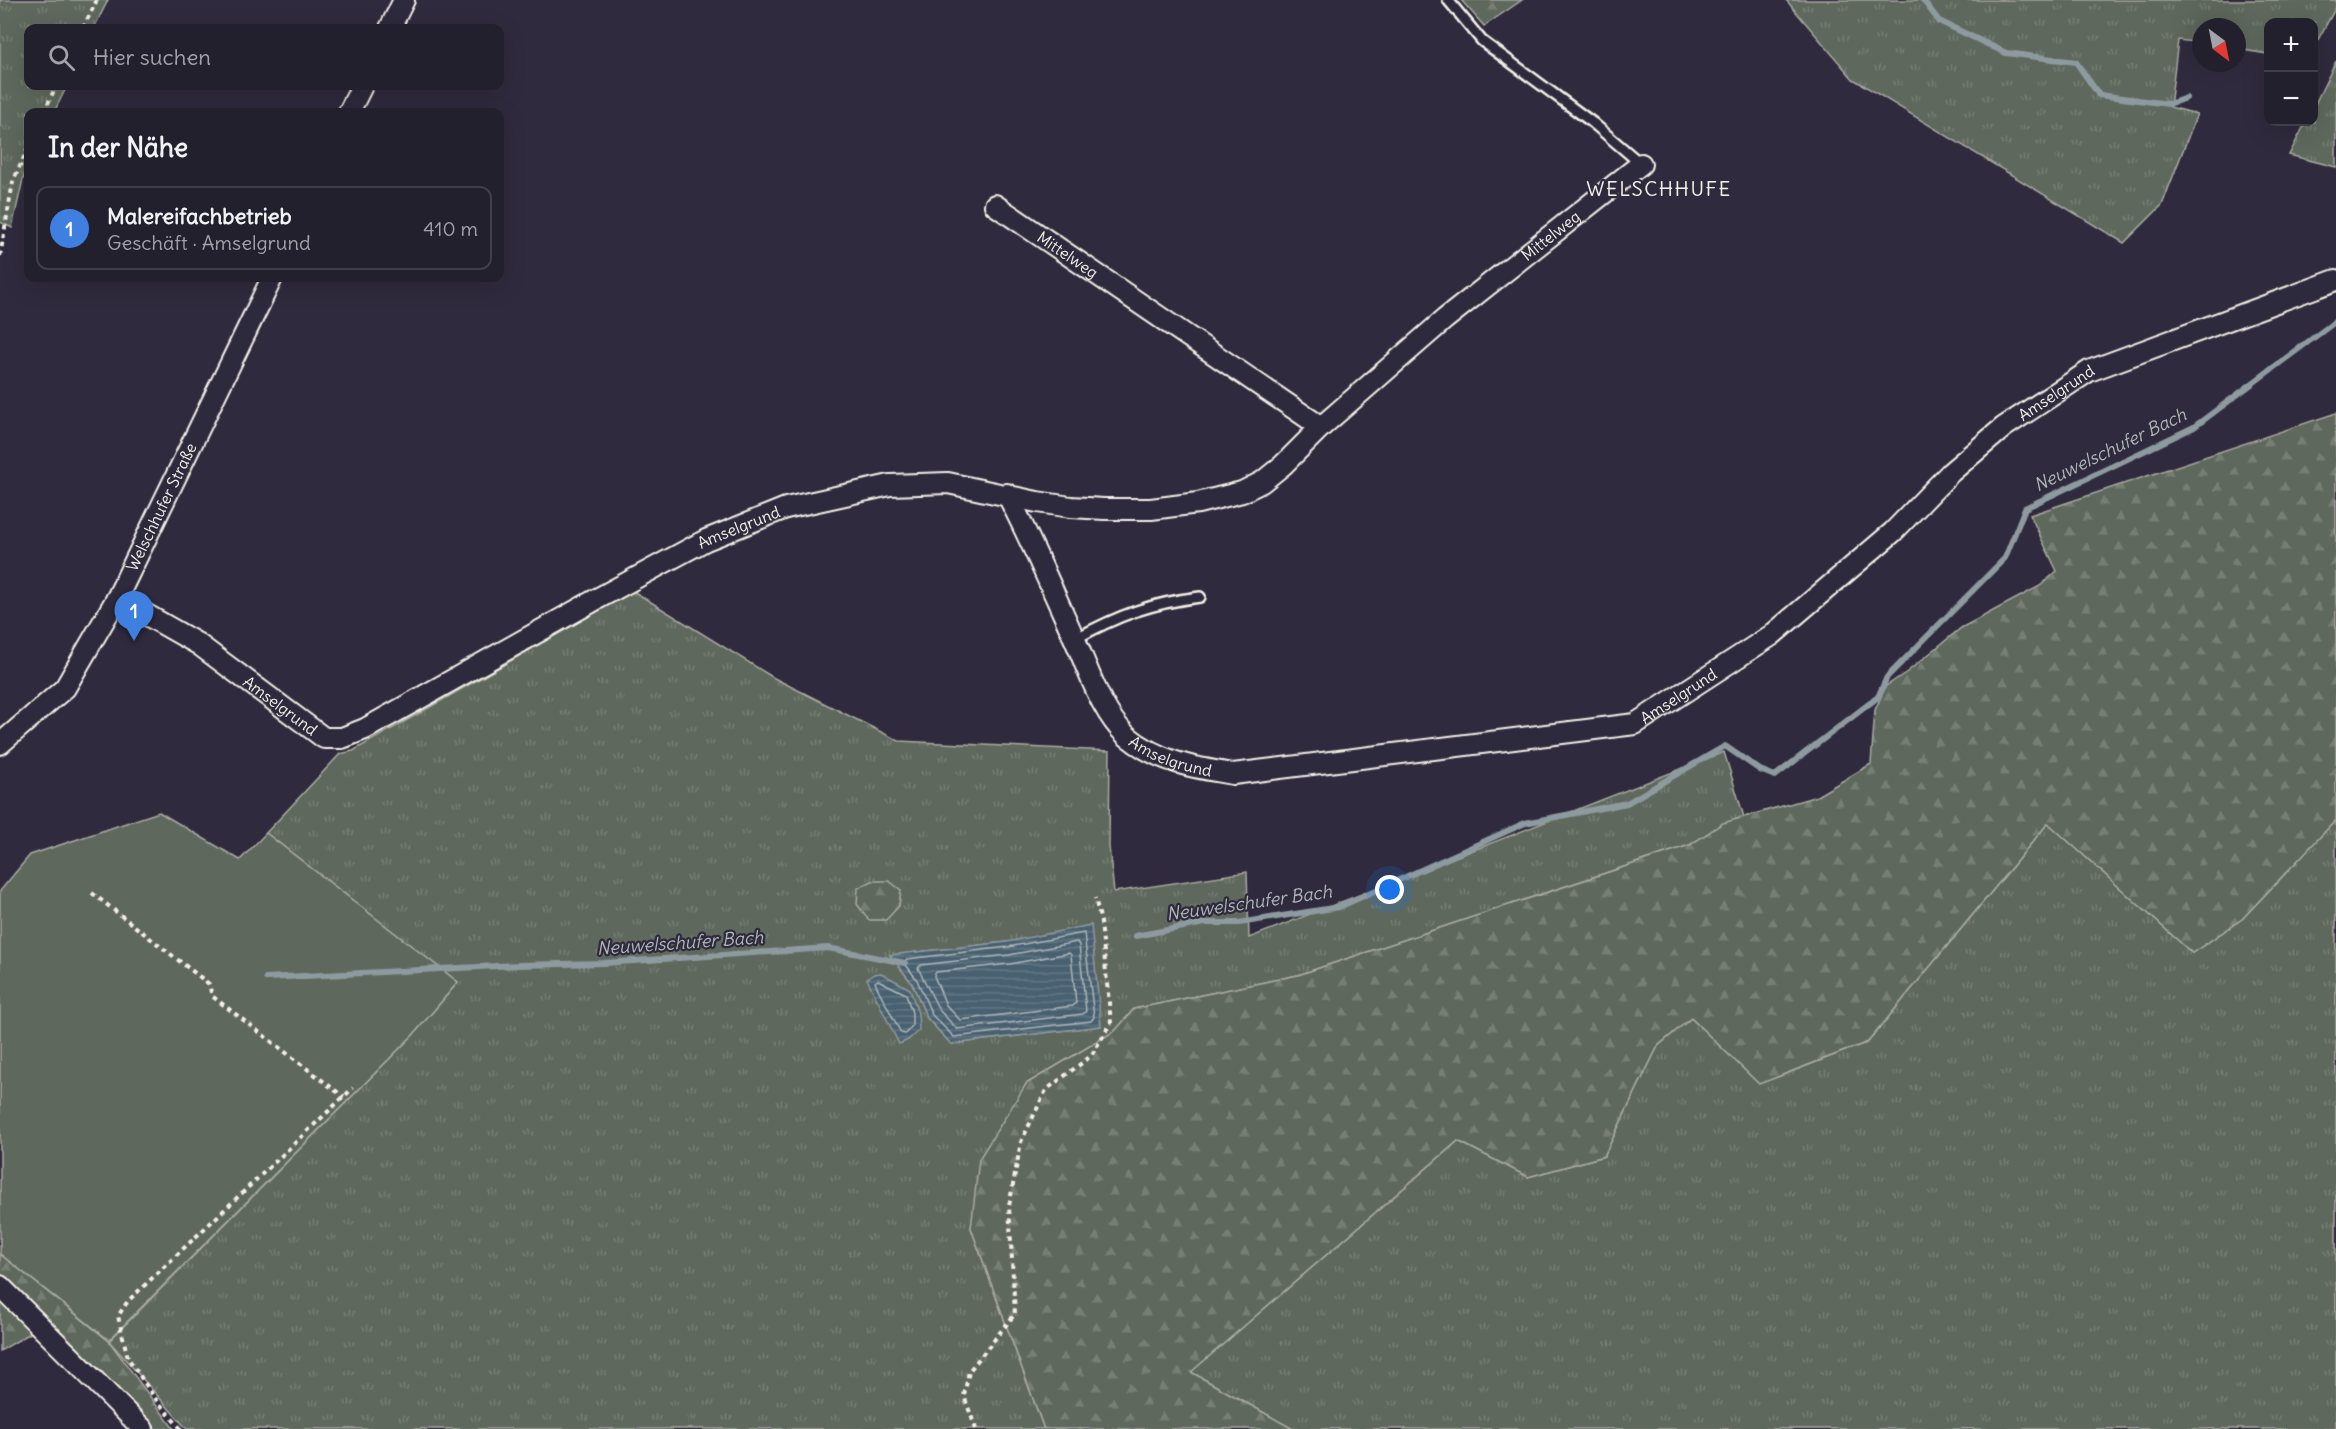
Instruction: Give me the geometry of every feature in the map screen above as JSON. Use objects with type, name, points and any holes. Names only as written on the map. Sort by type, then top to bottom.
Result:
[{"type":"street","points":[[392,24],[404,0]]},
{"type":"street","points":[[351,108],[360,90]]},
{"type":"street","name":"Mittelweg","points":[[1007,494],[1071,507],[1104,510],[1151,509],[1198,503],[1242,492],[1262,482],[1283,465],[1321,427],[1445,320],[1641,164]]},
{"type":"street","name":"Mittelweg","points":[[995,205],[1321,427]]},
{"type":"street","name":"Amselgrund","points":[[117,598],[198,644],[324,738],[342,738],[365,729],[585,605],[706,540],[786,508],[890,485],[948,483],[1007,494],[1030,538],[1106,708],[1127,735],[1154,754],[1186,767],[1233,774],[1635,724],[1772,635],[1893,532],[1951,472],[1977,449],[2004,427],[2089,371],[2336,280]]},
{"type":"street","name":"Welschhufer Straße","points":[[0,744],[64,688],[117,598],[270,282]]},
{"type":"street","points":[[0,1286],[143,1429]]},
{"type":"lane","name":"Mittelweg","points":[[1448,0],[1482,41],[1593,123],[1641,164]]},
{"type":"lane","points":[[1075,639],[1135,610],[1164,602],[1200,597]]},
{"type":"path","points":[[85,24],[98,0]]},
{"type":"path","points":[[46,108],[54,90]]},
{"type":"path","points":[[0,256],[14,182],[24,158]]},
{"type":"path","points":[[92,893],[209,984],[212,996],[344,1097]]},
{"type":"path","points":[[976,1429],[964,1396],[969,1371],[1015,1314],[1009,1206],[1021,1142],[1046,1090],[1091,1056],[1111,1023],[1101,922],[1095,898]]},
{"type":"path","points":[[182,1429],[154,1397],[128,1358],[118,1316],[128,1301],[353,1088]]},
{"type":"green space","points":[[0,0],[108,0],[96,24],[24,24],[24,90],[65,90],[56,108],[24,108],[24,177],[12,228],[0,222]]},
{"type":"green space","points":[[1461,0],[1522,0],[1484,26]]},
{"type":"green space","points":[[1786,0],[2336,0],[2336,7],[2318,40],[2318,18],[2264,18],[2264,53],[2246,50],[2246,18],[2192,18],[2192,42],[2178,40],[2170,107],[2197,114],[2162,205],[2124,243],[1853,79]]},
{"type":"green space","points":[[2336,61],[2336,167],[2289,155],[2304,126],[2318,126],[2318,98]]},
{"type":"green space","points":[[2336,413],[2336,820],[2242,919],[2192,953],[2048,823],[1868,1042],[1759,1084],[1691,1018],[1658,1046],[1604,1156],[1528,1177],[1458,1141],[1191,1372],[1293,1429],[1044,1429],[971,1228],[979,1159],[1026,1084],[1115,1031],[1134,1009],[1298,975],[1690,845],[1723,823],[1817,796],[1871,764],[1875,710],[1886,686],[1961,628],[2040,586],[2057,571],[2030,515]]},
{"type":"green space","points":[[633,591],[774,678],[899,741],[1110,751],[1109,847],[1114,892],[1247,872],[1249,938],[1724,752],[1744,817],[1723,824],[1690,845],[1298,975],[1134,1009],[1115,1031],[1026,1084],[971,1228],[1044,1429],[187,1429],[109,1341],[413,1035],[458,982],[266,833],[340,754],[353,751]],"holes":[[[1007,942],[1100,1026],[951,1044],[927,1018],[912,983],[890,955]]]},
{"type":"green space","points":[[159,812],[240,860],[266,833],[458,982],[413,1035],[109,1340],[0,1254],[0,891],[30,855]]},
{"type":"green space","points":[[2336,820],[2336,1429],[1293,1429],[1191,1372],[1458,1141],[1528,1177],[1604,1156],[1658,1046],[1691,1018],[1759,1084],[1868,1042],[2048,823],[2192,953],[2242,919]]},
{"type":"green space","points":[[872,881],[889,881],[901,890],[899,906],[886,920],[869,920],[857,904],[858,888]]},
{"type":"green space","points":[[0,1254],[109,1341],[174,1429],[135,1429],[32,1332],[0,1351]]},
{"type":"water","points":[[1091,925],[1101,1026],[951,1044],[927,1018],[912,983],[890,955],[1007,942]]},
{"type":"water","points":[[881,973],[910,989],[918,1013],[919,1030],[908,1040],[899,1044],[867,979],[874,974]]},
{"type":"waterway","points":[[1923,0],[1939,21],[2006,53],[2076,62],[2099,95],[2169,104],[2186,98]]},
{"type":"waterway","name":"Neuwelschufer Bach","points":[[1135,936],[1205,923],[1239,923],[1339,907],[1525,823],[1627,803],[1725,746],[1760,770],[1775,776],[1878,697],[1887,677],[2005,558],[2025,508],[2194,427],[2336,321]]},
{"type":"waterway","name":"Neuwelschufer Bach","points":[[266,978],[604,963],[828,948],[905,963]]},
{"type":"place","name":"Malereifachbetrieb","points":[[134,641]]},
{"type":"district","name":"WELSCHHUFE","points":[[1659,189]]}]
